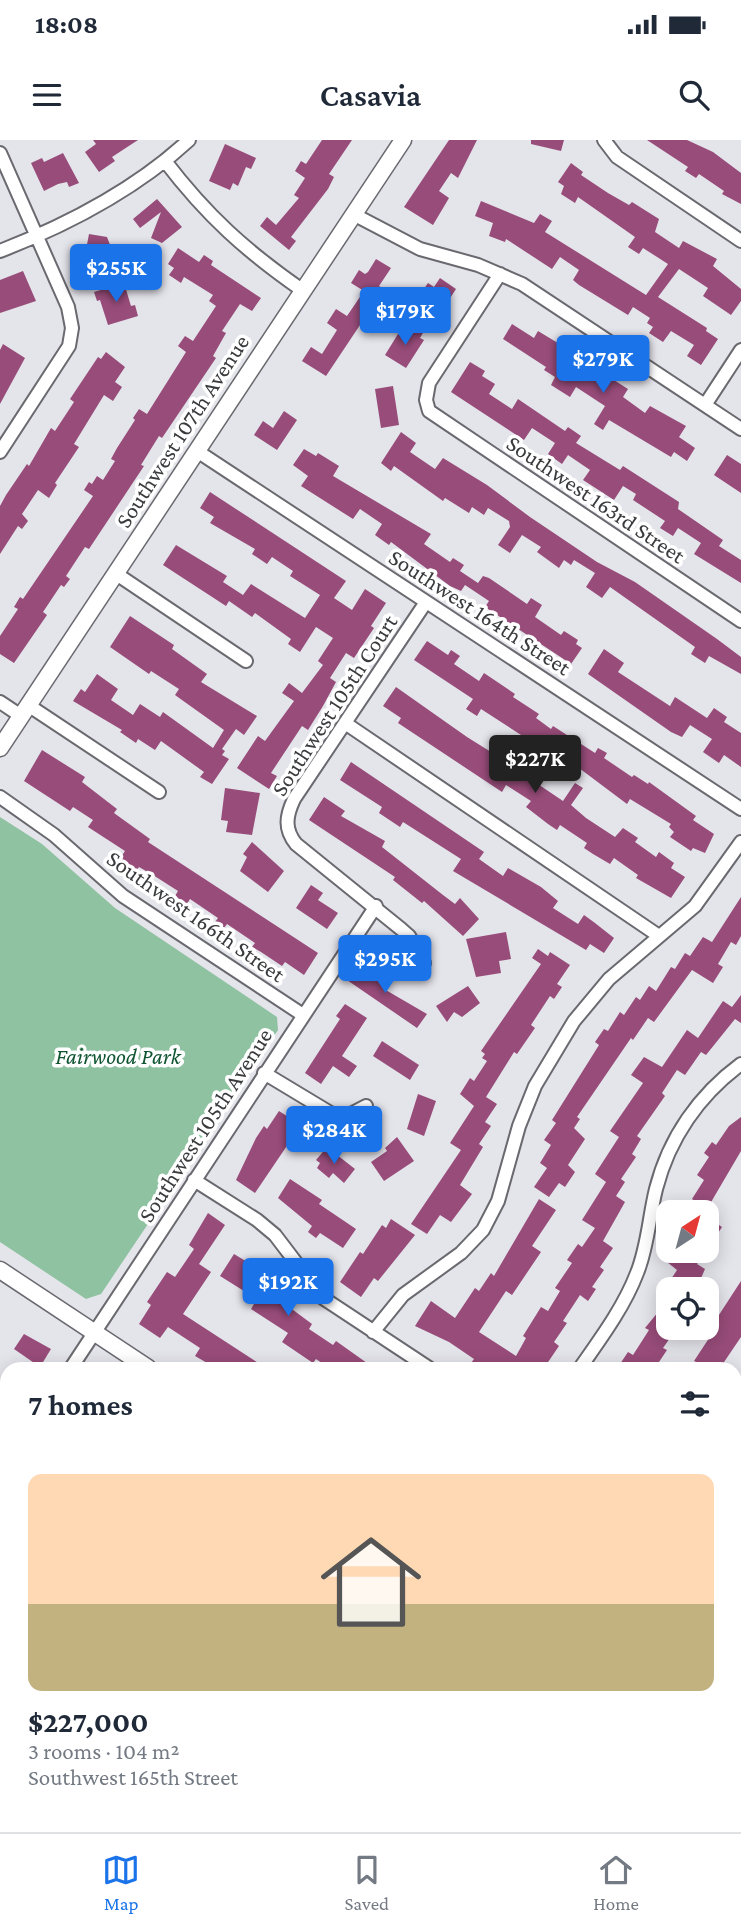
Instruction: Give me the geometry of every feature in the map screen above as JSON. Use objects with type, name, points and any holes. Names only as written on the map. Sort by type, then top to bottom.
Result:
[{"type":"street","points":[[0,250],[37,237],[110,197],[166,161],[189,140]]},
{"type":"street","name":"Southwest 107th Avenue","points":[[0,748],[403,140]]},
{"type":"street","points":[[605,142],[617,158],[741,241]]},
{"type":"street","points":[[0,153],[68,307],[72,328],[69,346],[0,452]]},
{"type":"street","points":[[166,161],[219,226],[248,252],[302,290]]},
{"type":"street","points":[[353,214],[420,249],[500,274],[536,292],[741,429]]},
{"type":"street","name":"Southwest 163rd Street","points":[[500,274],[429,383],[426,400],[429,411],[741,621]]},
{"type":"street","points":[[705,405],[741,350]]},
{"type":"street","name":"Southwest 164th Street","points":[[197,450],[741,809]]},
{"type":"street","points":[[115,573],[246,661]]},
{"type":"street","name":"Southwest 105th Court","points":[[376,906],[301,849],[290,835],[287,816],[289,808],[426,602]]},
{"type":"street","points":[[0,702],[24,710],[159,792]]},
{"type":"street","points":[[345,723],[659,936]]},
{"type":"street","name":"Southwest 166th Street","points":[[0,797],[54,835],[116,891],[303,1015]]},
{"type":"street","points":[[373,1332],[403,1295],[461,1253],[483,1230],[498,1201],[527,1106],[557,1046],[609,979],[695,906],[741,842]]},
{"type":"street","points":[[376,906],[409,936],[424,963]]},
{"type":"street","name":"Southwest 105th Avenue","points":[[75,1362],[376,906]]},
{"type":"street","points":[[584,1362],[603,1335],[637,1273],[647,1240],[656,1190],[674,1141],[698,1104],[741,1064]]},
{"type":"street","points":[[264,1073],[337,1117],[343,1118],[366,1106]]},
{"type":"street","points":[[194,1180],[263,1224],[282,1242],[323,1298],[420,1362]]},
{"type":"street","points":[[0,1270],[139,1362]]},
{"type":"green space","name":"Fairwood Park","points":[[0,817],[42,844],[115,908],[277,1017],[278,1030],[101,1294],[86,1299],[0,1242]]},
{"type":"building","points":[[93,140],[138,140],[112,157],[115,161],[99,172],[85,152],[96,144]]},
{"type":"building","points":[[322,140],[352,140],[329,174],[334,177],[328,189],[291,237],[296,241],[289,250],[260,226],[267,217],[276,225],[299,198],[294,195],[305,178],[295,171],[301,161],[306,164]]},
{"type":"building","points":[[449,140],[477,140],[458,178],[451,173],[439,191],[449,198],[433,225],[404,207]]},
{"type":"building","points":[[531,140],[564,140],[561,151],[531,144]]},
{"type":"building","points":[[647,140],[687,140],[713,152],[741,173],[741,204],[722,194],[724,191],[699,174],[696,178],[685,171],[688,167]]},
{"type":"building","points":[[225,144],[256,158],[251,169],[246,167],[238,186],[233,183],[230,190],[209,181]]},
{"type":"building","points":[[63,153],[79,183],[69,187],[67,182],[58,184],[44,191],[31,163],[42,158],[44,162]]},
{"type":"building","points":[[571,163],[583,172],[581,175],[608,193],[629,205],[632,202],[659,219],[655,232],[679,248],[683,241],[717,259],[713,266],[741,289],[741,301],[731,315],[703,296],[708,288],[679,269],[658,297],[707,328],[706,331],[718,339],[701,365],[687,356],[694,345],[671,331],[663,342],[649,333],[653,327],[647,323],[650,318],[633,307],[628,315],[579,285],[573,280],[579,270],[560,257],[552,269],[506,239],[505,242],[489,236],[493,223],[475,216],[481,201],[534,223],[540,214],[552,221],[545,232],[646,295],[668,264],[643,248],[639,254],[628,247],[635,237],[578,197],[575,203],[561,194],[564,186],[558,182]]},
{"type":"building","points":[[157,199],[182,227],[162,243],[151,238],[161,212],[140,228],[133,219]]},
{"type":"building","points":[[89,234],[107,237],[112,250],[84,260]]},
{"type":"building","points":[[178,248],[199,262],[204,255],[213,261],[211,265],[261,298],[252,311],[240,304],[222,331],[226,333],[213,356],[216,358],[162,438],[159,436],[141,465],[144,466],[89,549],[85,547],[66,576],[70,579],[64,587],[61,585],[43,612],[47,615],[14,663],[0,654],[0,636],[18,609],[14,607],[20,597],[23,599],[93,496],[84,490],[89,482],[92,484],[97,476],[103,480],[115,461],[111,459],[135,420],[133,418],[139,409],[147,414],[186,352],[178,346],[185,336],[193,341],[216,306],[209,301],[213,295],[184,277],[181,283],[169,275],[174,268],[168,264]]},
{"type":"building","points":[[376,259],[391,268],[379,286],[384,289],[326,376],[302,361],[311,347],[322,354],[337,330],[327,323],[336,309],[347,316],[364,291],[351,283],[359,270],[365,274],[368,272]]},
{"type":"building","points":[[84,261],[114,265],[112,276],[83,271]]},
{"type":"building","points":[[23,271],[36,301],[0,313],[0,280]]},
{"type":"building","points":[[440,278],[456,289],[437,318],[421,307],[425,300],[419,296],[428,283],[434,287]]},
{"type":"building","points":[[124,283],[131,306],[135,305],[138,316],[108,325],[100,300],[97,301],[94,292]]},
{"type":"building","points":[[512,324],[534,338],[538,331],[576,354],[569,365],[592,380],[598,370],[628,389],[623,397],[645,413],[650,406],[686,426],[679,437],[695,448],[687,461],[674,452],[671,457],[609,420],[603,430],[594,424],[605,406],[576,387],[570,397],[551,385],[555,377],[544,370],[546,367],[503,339]]},
{"type":"building","points":[[413,326],[423,333],[420,338],[424,340],[406,368],[385,355],[398,334],[406,338]]},
{"type":"building","points":[[3,344],[25,358],[0,404],[0,350]]},
{"type":"building","points":[[106,352],[125,367],[115,382],[122,387],[113,401],[104,395],[74,444],[79,447],[55,483],[57,485],[49,498],[38,490],[22,514],[28,521],[22,529],[18,526],[0,554],[0,506],[27,464],[29,466],[51,428],[55,431],[74,402],[70,399],[98,357],[101,359]]},
{"type":"building","points":[[470,362],[485,371],[482,376],[495,384],[489,394],[512,409],[518,399],[565,431],[568,427],[581,436],[576,443],[620,470],[623,466],[679,502],[678,509],[723,540],[719,546],[741,560],[741,583],[694,554],[701,543],[678,528],[673,536],[660,528],[665,521],[633,500],[636,494],[623,486],[614,500],[583,480],[590,470],[568,455],[562,464],[548,454],[555,443],[532,428],[524,440],[451,392]]},
{"type":"building","points":[[393,386],[399,425],[381,428],[375,389]]},
{"type":"building","points":[[284,411],[297,420],[277,450],[254,435],[263,421],[273,428]]},
{"type":"building","points":[[401,432],[416,443],[410,452],[435,469],[443,458],[487,485],[597,562],[635,582],[717,639],[741,657],[741,674],[709,656],[705,663],[691,654],[695,647],[610,587],[602,598],[586,587],[595,573],[574,560],[571,565],[564,560],[559,568],[537,552],[541,547],[522,535],[510,553],[498,545],[510,527],[509,521],[488,508],[484,515],[472,507],[469,513],[445,498],[443,501],[394,466],[391,471],[381,463]]},
{"type":"building","points":[[304,449],[316,456],[318,453],[339,466],[333,476],[431,534],[424,544],[450,562],[453,558],[464,565],[460,571],[478,583],[483,576],[489,578],[527,604],[531,598],[542,605],[535,617],[561,635],[564,631],[578,640],[576,644],[582,648],[571,664],[485,607],[489,601],[465,585],[461,591],[450,586],[391,542],[389,545],[375,535],[382,524],[360,509],[353,519],[301,486],[308,476],[293,465]]},
{"type":"building","points":[[727,455],[741,464],[741,493],[714,475]]},
{"type":"building","points":[[210,492],[346,581],[334,598],[352,610],[365,589],[386,603],[371,626],[374,628],[354,658],[346,653],[330,678],[336,682],[323,706],[308,730],[302,726],[271,773],[277,776],[269,789],[237,768],[258,736],[265,741],[294,701],[282,693],[289,683],[302,693],[323,665],[318,661],[333,638],[316,627],[300,652],[288,644],[291,639],[255,613],[252,617],[229,601],[226,606],[163,565],[176,545],[227,576],[223,582],[243,595],[251,584],[305,618],[320,595],[290,576],[293,571],[272,557],[267,564],[252,554],[255,549],[210,523],[214,517],[200,508]]},
{"type":"building","points":[[130,616],[174,645],[172,649],[207,674],[201,682],[257,716],[244,735],[236,729],[222,749],[225,751],[222,755],[229,759],[212,784],[200,777],[204,772],[161,741],[155,750],[138,739],[136,743],[120,732],[122,730],[73,701],[81,689],[85,692],[97,674],[118,689],[111,700],[133,715],[140,704],[160,717],[163,712],[213,748],[224,730],[175,695],[179,689],[151,671],[149,674],[110,647]]},
{"type":"building","points":[[427,641],[448,655],[451,650],[460,656],[454,664],[479,681],[484,673],[515,694],[513,697],[539,714],[536,718],[551,729],[553,726],[595,753],[598,748],[607,753],[604,758],[632,777],[634,775],[648,784],[649,782],[696,816],[693,820],[714,834],[705,853],[693,848],[691,851],[670,837],[674,832],[669,827],[671,824],[630,799],[627,804],[571,762],[545,748],[544,750],[481,709],[477,716],[466,709],[473,699],[414,660]]},
{"type":"building","points":[[604,649],[624,663],[618,672],[670,706],[675,697],[707,718],[714,708],[727,717],[724,722],[741,733],[741,767],[724,755],[719,763],[703,752],[712,739],[690,725],[682,737],[671,732],[588,674]]},
{"type":"building","points":[[396,687],[507,762],[510,757],[521,765],[517,770],[563,801],[575,783],[583,788],[571,805],[586,818],[615,837],[623,828],[638,838],[635,842],[656,857],[659,852],[674,863],[671,868],[685,877],[671,898],[636,878],[638,875],[614,858],[610,864],[593,854],[584,848],[587,843],[560,825],[557,830],[548,824],[526,807],[531,801],[506,785],[502,792],[398,723],[401,718],[383,706]]},
{"type":"building","points":[[42,750],[85,777],[82,782],[117,809],[114,813],[150,839],[148,842],[318,953],[304,975],[285,962],[282,966],[252,947],[255,943],[227,924],[224,928],[215,922],[218,918],[190,899],[187,904],[175,896],[178,891],[153,875],[139,867],[134,874],[117,863],[125,851],[88,827],[93,820],[73,807],[70,811],[24,781]]},
{"type":"building","points":[[351,762],[484,852],[479,859],[503,876],[508,868],[541,887],[558,901],[553,908],[578,924],[584,915],[595,923],[614,938],[604,953],[590,944],[586,950],[453,871],[461,859],[403,822],[400,827],[379,813],[382,807],[340,780]]},
{"type":"building","points":[[225,788],[260,793],[252,835],[226,832],[228,821],[221,820]]},
{"type":"building","points":[[324,797],[345,811],[341,816],[385,841],[382,847],[455,904],[460,898],[479,919],[463,936],[424,901],[422,903],[393,880],[395,877],[309,820]]},
{"type":"building","points":[[252,842],[284,871],[268,892],[240,871],[247,857],[243,854]]},
{"type":"building","points":[[311,885],[323,893],[318,900],[338,913],[327,929],[296,908]]},
{"type":"building","points":[[741,897],[741,936],[736,945],[731,942],[718,964],[723,967],[713,983],[692,970],[654,1022],[648,1018],[633,1040],[631,1038],[577,1117],[580,1119],[574,1128],[585,1139],[568,1165],[575,1172],[565,1187],[559,1183],[549,1197],[534,1187],[547,1168],[540,1163],[551,1145],[544,1140],[556,1123],[552,1120],[599,1045],[595,1042],[604,1029],[608,1031],[620,1012],[624,1015],[636,997],[640,1000],[649,986],[656,991],[671,967],[675,969],[685,953],[690,956],[703,937],[712,942]]},
{"type":"building","points":[[506,932],[511,959],[499,961],[501,973],[476,977],[466,939]]},
{"type":"building","points":[[538,949],[548,956],[550,952],[570,965],[557,984],[562,987],[554,999],[550,996],[531,1025],[535,1028],[517,1054],[514,1052],[486,1097],[497,1104],[485,1122],[491,1126],[479,1144],[483,1147],[460,1185],[472,1194],[451,1222],[440,1215],[427,1234],[411,1224],[461,1150],[450,1143],[474,1106],[460,1094],[470,1078],[474,1081],[487,1061],[482,1058],[485,1054],[481,1051],[541,964],[532,958]]},
{"type":"building","points":[[366,960],[375,965],[370,972],[387,984],[384,989],[427,1014],[417,1028],[347,980],[354,969],[358,972]]},
{"type":"building","points":[[468,986],[480,1003],[462,1017],[454,1012],[447,1022],[436,1006]]},
{"type":"building","points":[[741,995],[741,1023],[735,1019],[706,1055],[701,1052],[685,1075],[677,1070],[662,1093],[665,1096],[637,1136],[641,1139],[632,1154],[636,1157],[621,1179],[625,1182],[616,1196],[625,1202],[603,1241],[613,1248],[600,1267],[604,1270],[592,1287],[596,1289],[588,1301],[580,1295],[563,1321],[567,1323],[554,1342],[559,1346],[548,1362],[472,1362],[474,1359],[449,1342],[415,1326],[431,1301],[455,1318],[475,1288],[479,1291],[491,1273],[494,1276],[539,1199],[556,1210],[532,1246],[541,1252],[512,1295],[506,1291],[479,1332],[516,1356],[526,1338],[523,1336],[541,1307],[548,1311],[560,1291],[555,1288],[572,1263],[567,1260],[578,1244],[582,1247],[595,1228],[582,1220],[606,1182],[595,1174],[619,1137],[610,1131],[643,1083],[631,1075],[644,1057],[662,1067],[687,1030],[698,1038],[723,1001],[732,1007]]},
{"type":"building","points":[[345,1004],[367,1018],[342,1056],[357,1066],[349,1077],[333,1066],[321,1084],[305,1073],[340,1019],[336,1016]]},
{"type":"building","points":[[382,1041],[419,1065],[410,1080],[373,1056]]},
{"type":"building","points":[[418,1094],[436,1101],[424,1136],[407,1129]]},
{"type":"building","points":[[279,1111],[301,1125],[255,1193],[236,1180],[256,1138],[264,1126],[267,1129]]},
{"type":"building","points":[[741,1117],[741,1151],[712,1200],[694,1200],[704,1180],[697,1175],[709,1157],[704,1153],[712,1142],[716,1145],[729,1126]]},
{"type":"building","points":[[397,1137],[414,1161],[384,1181],[371,1162],[387,1151],[385,1148]]},
{"type":"building","points":[[327,1147],[355,1169],[344,1183],[333,1173],[329,1178],[317,1168],[320,1163],[316,1160]]},
{"type":"building","points":[[290,1179],[322,1200],[319,1204],[356,1229],[343,1248],[320,1233],[316,1238],[308,1232],[312,1226],[278,1198]]},
{"type":"building","points":[[208,1213],[225,1225],[199,1264],[211,1272],[183,1314],[257,1362],[206,1362],[195,1356],[200,1348],[168,1327],[160,1338],[139,1324],[151,1305],[147,1302],[167,1272],[175,1277],[194,1249],[189,1245]]},
{"type":"building","points":[[391,1219],[415,1235],[378,1281],[374,1278],[361,1297],[340,1282],[360,1252],[363,1254],[382,1225],[386,1228]]},
{"type":"building","points":[[234,1254],[254,1266],[256,1262],[268,1270],[261,1280],[276,1290],[273,1295],[312,1324],[309,1329],[333,1345],[336,1341],[366,1362],[320,1362],[316,1359],[312,1362],[282,1342],[288,1333],[251,1309],[257,1299],[220,1276]]},
{"type":"building","points":[[670,1264],[697,1264],[705,1269],[702,1277],[672,1277],[677,1270]]},
{"type":"building","points":[[741,1281],[741,1337],[724,1362],[694,1361],[708,1340],[719,1340],[719,1315]]},
{"type":"building","points":[[656,1315],[656,1340],[669,1340],[663,1348],[667,1350],[659,1362],[621,1362],[628,1352],[633,1355],[649,1330],[645,1328]]},
{"type":"building","points":[[24,1334],[51,1349],[43,1362],[33,1362],[14,1349]]}]
